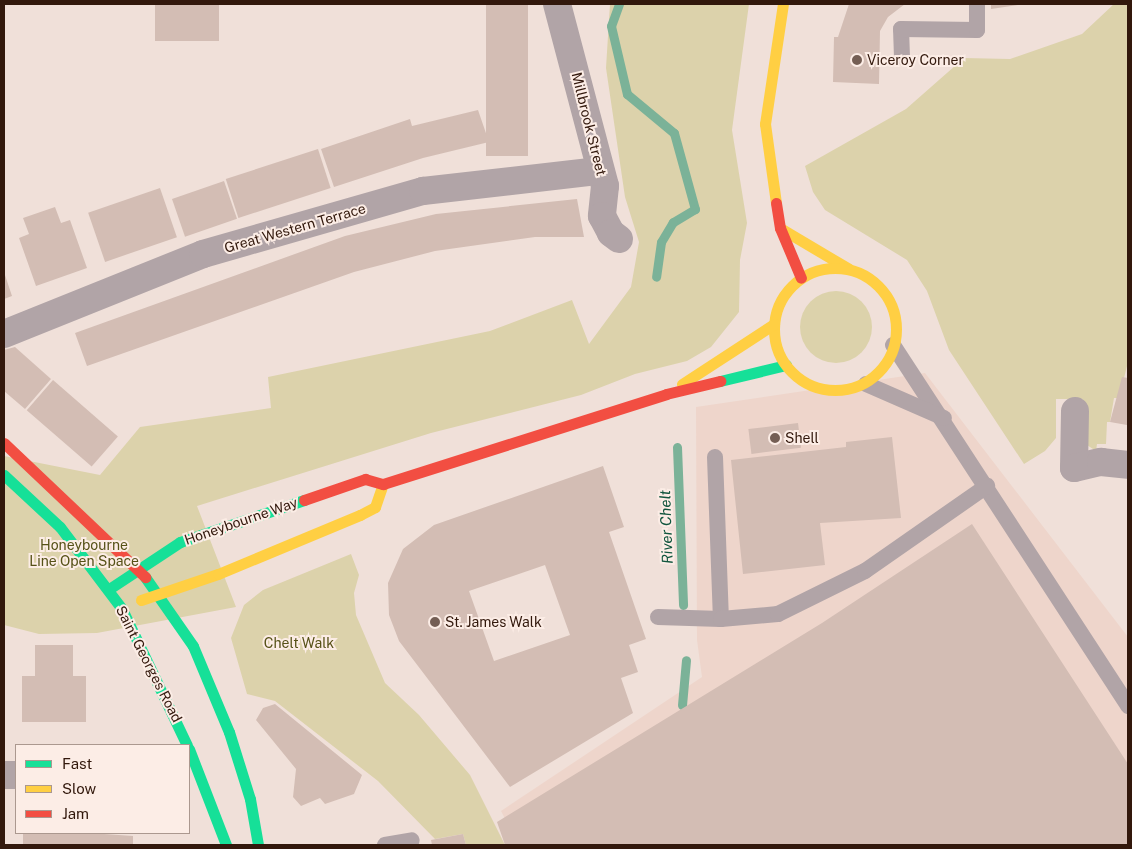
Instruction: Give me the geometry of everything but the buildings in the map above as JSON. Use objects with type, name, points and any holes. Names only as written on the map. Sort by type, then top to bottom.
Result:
[{"type":"street","name":"Millbrook Street","points":[[557,4],[586,104],[599,171],[605,186],[605,225],[619,239]]},
{"type":"street","points":[[783,4],[765,124],[780,228],[801,278]]},
{"type":"street","name":"Great Western Terrace","points":[[4,334],[202,254],[423,191],[599,171]]},
{"type":"street","points":[[780,228],[849,269],[869,278],[889,300],[895,320],[893,345],[884,365],[866,384],[836,390],[805,382],[786,365],[776,346],[774,324],[779,303],[801,278],[820,269],[849,269]]},
{"type":"street","name":"Honeybourne Way","points":[[666,394],[774,324]]},
{"type":"street","name":"Honeybourne Way","points":[[109,589],[180,542],[365,479],[383,484],[468,455],[666,394],[786,365]]},
{"type":"street","points":[[1076,411],[1074,468],[1101,462],[1128,465]]},
{"type":"street","points":[[4,443],[139,568],[193,646],[222,716],[250,799],[258,845]]},
{"type":"street","name":"Saint Georges Road","points":[[4,475],[60,527],[122,608],[185,744]]},
{"type":"street","points":[[122,608],[157,593],[218,574],[360,516],[375,506],[383,484]]},
{"type":"street","name":"Saint Georges Road","points":[[190,755],[226,845]]},
{"type":"lane","points":[[902,57],[901,29],[977,30],[977,4]]},
{"type":"lane","points":[[893,345],[944,418],[1128,706]]},
{"type":"lane","points":[[866,384],[944,418]]},
{"type":"lane","points":[[715,457],[721,619]]},
{"type":"lane","points":[[658,618],[721,619],[778,614],[865,571],[987,486]]},
{"type":"lane","points":[[385,845],[412,840]]},
{"type":"shaded area","points":[[925,373],[1128,637],[1128,845],[519,845],[501,811],[702,677],[697,640],[696,407]]},
{"type":"green space","name":"Honeybourne Line Open Space","points":[[610,4],[749,4],[732,130],[747,223],[740,260],[739,312],[711,347],[687,361],[635,374],[581,395],[431,433],[197,506],[236,607],[97,633],[39,634],[4,625],[4,456],[100,475],[140,427],[271,408],[268,377],[490,331],[572,300],[589,344],[631,287],[639,242],[625,197],[606,68]]},
{"type":"green space","points":[[1114,4],[1128,4],[1128,362],[1119,398],[1114,398],[1110,422],[1107,422],[1106,444],[1097,444],[1096,451],[1087,445],[1083,399],[1056,399],[1056,438],[1045,451],[1024,464],[949,350],[927,291],[907,260],[825,210],[813,192],[805,166],[906,109],[964,58],[1010,59],[1082,34]]},
{"type":"green space","points":[[836,291],[856,297],[866,307],[872,327],[866,347],[856,357],[836,363],[816,357],[806,347],[800,327],[806,307],[816,297]]},
{"type":"green space","name":"Chelt Walk","points":[[351,554],[359,575],[354,593],[356,615],[385,683],[419,715],[470,775],[505,845],[466,845],[463,834],[435,839],[378,781],[275,701],[247,694],[231,638],[244,605],[263,590]]},
{"type":"waterway","name":"River Chelt","points":[[619,4],[611,26],[627,94],[674,133],[695,209],[673,222],[661,242],[656,277]]},
{"type":"waterway","name":"River Chelt","points":[[677,447],[683,605]]},
{"type":"waterway","name":"River Chelt","points":[[682,705],[686,660]]},
{"type":"traffic: fast","points":[[720,381],[786,365]]},
{"type":"traffic: fast","points":[[4,475],[60,527],[122,609],[187,744]]},
{"type":"traffic: fast","points":[[109,589],[180,542],[304,500]]},
{"type":"traffic: fast","points":[[145,577],[193,646],[229,732],[250,799],[258,845]]},
{"type":"traffic: fast","points":[[190,752],[226,845]]},
{"type":"traffic: slow","points":[[776,203],[765,124],[783,4]]},
{"type":"traffic: slow","points":[[780,228],[849,269]]},
{"type":"traffic: slow","points":[[835,268],[858,273],[878,286],[891,306],[896,329],[891,352],[878,372],[858,385],[835,390],[812,385],[792,372],[779,352],[774,329],[779,306],[792,286],[812,273],[835,268]]},
{"type":"traffic: slow","points":[[682,384],[774,324]]},
{"type":"traffic: slow","points":[[141,600],[218,574],[360,515],[375,507],[383,484]]},
{"type":"traffic: jam","points":[[776,203],[780,228],[801,278]]},
{"type":"traffic: jam","points":[[304,500],[365,479],[383,484],[666,394],[720,381]]},
{"type":"traffic: jam","points":[[4,443],[145,577]]},
{"type":"place","name":"Viceroy Corner","points":[[857,60]]},
{"type":"place","name":"Shell","points":[[775,438]]},
{"type":"place","name":"St. James Walk","points":[[435,622]]}]
